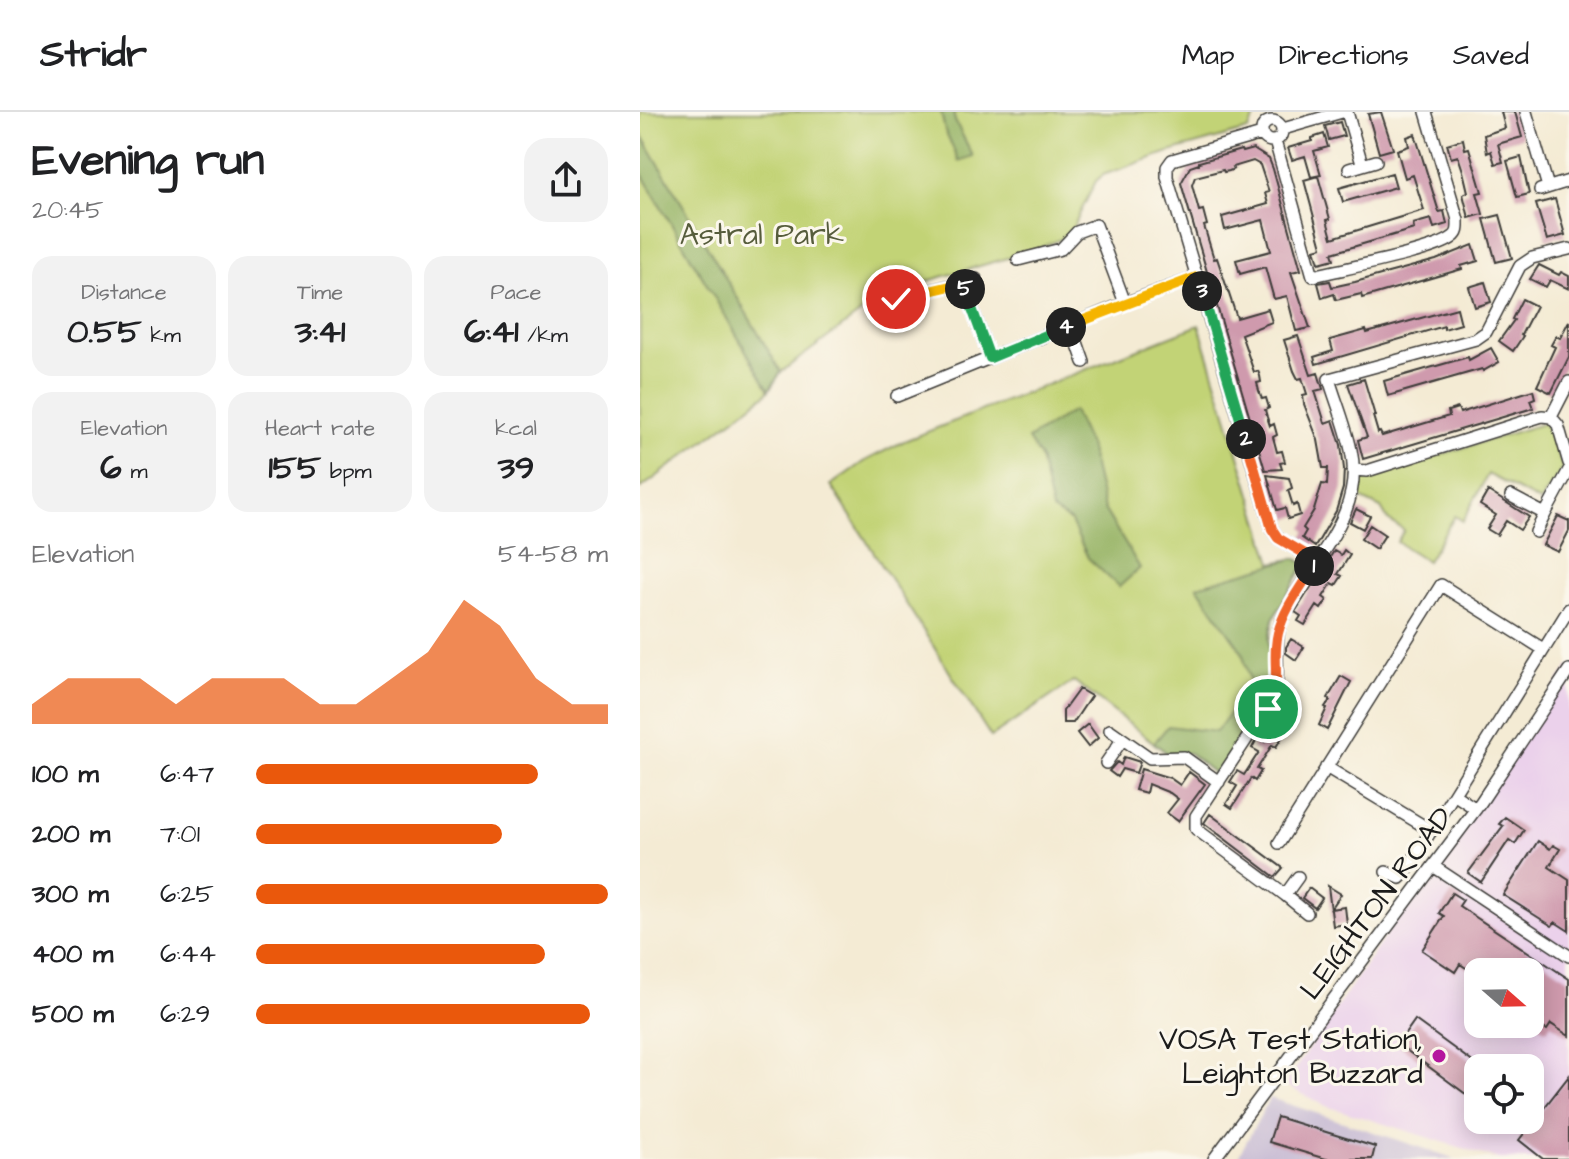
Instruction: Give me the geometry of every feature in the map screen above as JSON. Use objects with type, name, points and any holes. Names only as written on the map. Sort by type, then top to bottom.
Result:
[{"type":"street","points":[[1283,129],[1344,112],[1362,164]]},
{"type":"street","points":[[1275,141],[1313,276],[1427,248],[1454,237],[1458,220],[1426,112]]},
{"type":"street","points":[[1526,112],[1544,188],[1569,181]]},
{"type":"street","points":[[1268,116],[1283,129],[1282,135],[1275,141],[1269,141],[1262,134],[1268,116]]},
{"type":"street","points":[[1262,134],[1172,160],[1167,167],[1169,186],[1272,529],[1278,538],[1317,561]]},
{"type":"street","points":[[1349,169],[1376,161]]},
{"type":"street","points":[[1018,260],[1061,249],[1077,232],[1096,225],[1125,303]]},
{"type":"street","points":[[1307,913],[1196,829],[1196,816],[1275,696],[1278,681],[1277,637],[1283,617],[1345,516],[1352,490],[1351,451],[1329,379],[1476,339],[1486,332],[1520,266],[1532,258],[1569,249]]},
{"type":"street","points":[[897,396],[1197,277]]},
{"type":"street","points":[[896,299],[976,279]]},
{"type":"street","points":[[963,283],[990,358]]},
{"type":"street","points":[[1071,325],[1084,362]]},
{"type":"street","points":[[1551,417],[1569,382]]},
{"type":"street","points":[[1353,470],[1367,471],[1542,416],[1551,417],[1558,425],[1569,463]]},
{"type":"street","points":[[1536,532],[1569,470]]},
{"type":"street","points":[[1511,496],[1545,514]]},
{"type":"street","points":[[1279,843],[1441,585],[1543,649]]},
{"type":"street","points":[[1386,872],[1394,877],[1404,875],[1569,609]]},
{"type":"street","name":"LEIGHTON ROAD","points":[[1214,1159],[1476,809],[1569,670]]},
{"type":"street","points":[[1110,730],[1150,758],[1184,757],[1219,782]]},
{"type":"street","points":[[1106,763],[1122,740]]},
{"type":"street","points":[[1326,767],[1432,831]]},
{"type":"street","points":[[1455,795],[1476,809]]},
{"type":"street","points":[[1433,866],[1569,956]]},
{"type":"street","points":[[1285,895],[1298,877]]},
{"type":"shaded area","points":[[1569,666],[1569,1159],[1498,1159],[1326,1106],[1284,1085]]},
{"type":"shaded area","points":[[1270,1098],[1456,1159],[1237,1159]]},
{"type":"green space","name":"Astral Park","points":[[640,112],[1258,112],[1248,130],[1103,175],[1096,181],[1071,231],[1061,239],[1035,250],[931,280],[869,307],[781,372],[765,395],[640,489]]},
{"type":"green space","points":[[941,112],[953,112],[973,156],[959,161],[945,131]]},
{"type":"green space","points":[[640,132],[781,372],[769,390],[640,171]]},
{"type":"green space","points":[[1199,325],[1272,563],[1296,558],[1305,564],[1273,619],[1269,639],[1272,685],[1216,775],[1189,753],[1167,753],[1074,681],[991,737],[831,485],[863,462],[904,441]]},
{"type":"green space","points":[[1073,411],[1089,445],[1104,509],[1140,568],[1119,587],[1088,558],[1071,522],[1052,510],[1040,458],[1028,439]]},
{"type":"green space","points":[[1545,423],[1563,468],[1540,502],[1488,474],[1463,521],[1455,516],[1427,561],[1397,542],[1404,530],[1388,520],[1381,508],[1358,497],[1360,479]]},
{"type":"green space","points":[[1296,558],[1305,564],[1273,619],[1269,639],[1272,685],[1264,704],[1216,775],[1189,753],[1167,753],[1154,743],[1168,726],[1216,732],[1251,684],[1242,652],[1197,586]]},
{"type":"building","points":[[1381,112],[1393,149],[1379,153],[1368,114]]},
{"type":"building","points":[[1501,112],[1515,112],[1522,137],[1498,144],[1503,162],[1495,164],[1491,151],[1487,153],[1484,135],[1505,128]]},
{"type":"building","points":[[1340,122],[1344,136],[1329,140],[1325,126]]},
{"type":"building","points":[[1324,134],[1328,147],[1314,151],[1321,175],[1311,177],[1305,156],[1292,160],[1288,148]]},
{"type":"building","points":[[1415,134],[1439,212],[1444,211],[1447,224],[1434,228],[1431,219],[1413,224],[1414,229],[1332,253],[1334,259],[1319,263],[1315,249],[1322,247],[1304,180],[1318,176],[1332,238],[1424,210],[1413,175],[1405,178],[1397,150],[1409,146],[1407,137]]},
{"type":"building","points":[[1463,139],[1465,149],[1469,148],[1482,192],[1477,193],[1483,214],[1469,218],[1463,194],[1468,192],[1463,171],[1458,156],[1451,158],[1447,144]]},
{"type":"building","points":[[1253,149],[1269,159],[1273,169],[1301,270],[1291,272],[1310,328],[1296,331],[1287,296],[1274,299],[1265,267],[1240,274],[1236,260],[1271,251],[1263,220],[1225,230],[1222,217],[1268,204],[1265,193],[1269,192],[1260,165],[1253,161],[1229,171],[1195,177],[1192,185],[1199,211],[1203,210],[1207,225],[1204,226],[1214,259],[1217,258],[1237,318],[1268,309],[1272,322],[1241,334],[1254,372],[1258,371],[1260,376],[1261,382],[1257,383],[1259,391],[1262,399],[1266,398],[1269,408],[1265,410],[1267,417],[1270,426],[1274,424],[1277,435],[1273,437],[1277,452],[1282,451],[1285,462],[1280,463],[1282,469],[1265,470],[1181,183],[1190,167],[1199,162]]},
{"type":"building","points":[[1521,157],[1529,194],[1517,197],[1507,161]]},
{"type":"building","points":[[1392,173],[1396,187],[1343,202],[1339,188]]},
{"type":"building","points":[[1555,199],[1565,235],[1547,240],[1536,204]]},
{"type":"building","points":[[1500,215],[1512,258],[1496,262],[1484,219]]},
{"type":"building","points":[[1473,245],[1478,261],[1461,266],[1462,269],[1362,298],[1361,294],[1336,300],[1334,294],[1322,298],[1318,283],[1330,281],[1332,287],[1355,282],[1436,260]]},
{"type":"building","points":[[1539,265],[1559,275],[1561,272],[1569,276],[1569,289],[1550,280],[1546,287],[1530,279]]},
{"type":"building","points":[[1485,282],[1491,302],[1475,307],[1469,287]]},
{"type":"building","points":[[1522,299],[1536,306],[1513,351],[1499,341],[1514,320]]},
{"type":"building","points":[[1457,308],[1461,324],[1444,329],[1444,326],[1316,364],[1314,357],[1333,351],[1330,340]]},
{"type":"building","points":[[1569,321],[1569,357],[1551,393],[1537,386],[1555,347],[1551,345],[1556,336],[1560,338]]},
{"type":"building","points":[[1298,336],[1311,375],[1318,373],[1323,389],[1315,391],[1325,423],[1333,420],[1344,469],[1343,488],[1336,511],[1315,547],[1302,538],[1306,531],[1303,528],[1314,510],[1322,484],[1327,485],[1328,468],[1323,468],[1318,440],[1304,404],[1303,395],[1307,394],[1302,378],[1298,379],[1294,371],[1284,340]]},
{"type":"building","points":[[1491,348],[1499,362],[1483,371],[1388,396],[1384,381],[1468,357],[1469,360]]},
{"type":"building","points":[[1364,379],[1378,433],[1382,436],[1449,416],[1448,411],[1458,408],[1460,413],[1533,390],[1535,398],[1530,400],[1533,408],[1363,459],[1358,440],[1367,437],[1348,384]]},
{"type":"building","points":[[1267,475],[1289,478],[1292,488],[1288,490],[1293,506],[1297,504],[1300,515],[1288,519],[1285,508],[1277,510]]},
{"type":"building","points":[[1488,491],[1529,517],[1520,530],[1506,521],[1497,535],[1487,529],[1496,515],[1480,505]]},
{"type":"building","points":[[1356,509],[1370,516],[1363,529],[1350,522]]},
{"type":"building","points":[[1558,516],[1569,521],[1569,531],[1558,552],[1543,545]]},
{"type":"building","points":[[1370,525],[1385,535],[1376,549],[1361,539]]},
{"type":"building","points":[[1344,550],[1350,555],[1338,574],[1342,576],[1336,585],[1332,583],[1323,597],[1327,600],[1321,609],[1317,606],[1305,625],[1298,621],[1301,616],[1295,612],[1334,551],[1341,555]]},
{"type":"building","points":[[1291,639],[1304,647],[1296,660],[1286,653]]},
{"type":"building","points":[[1341,676],[1351,682],[1327,730],[1319,725],[1330,700],[1328,698]]},
{"type":"building","points":[[1079,689],[1091,696],[1073,723],[1063,723],[1063,711]]},
{"type":"building","points":[[1283,699],[1298,709],[1289,723],[1274,713]]},
{"type":"building","points":[[1088,724],[1098,738],[1088,747],[1077,733]]},
{"type":"building","points":[[1272,731],[1282,737],[1276,747],[1272,745],[1257,769],[1261,771],[1255,781],[1251,778],[1232,808],[1226,804],[1237,786],[1230,782],[1237,771],[1244,775],[1259,752],[1252,748],[1258,737],[1265,742]]},
{"type":"building","points":[[1124,757],[1140,762],[1136,773],[1122,769],[1117,777],[1109,771],[1117,762],[1121,765]]},
{"type":"building","points":[[1141,769],[1170,778],[1180,785],[1189,772],[1205,784],[1178,821],[1167,813],[1178,799],[1170,793],[1148,784],[1146,793],[1135,790]]},
{"type":"building","points":[[1210,814],[1283,868],[1275,877],[1204,823]]},
{"type":"building","points":[[1505,817],[1524,830],[1515,844],[1509,840],[1481,882],[1468,873],[1503,826],[1499,824]]},
{"type":"building","points":[[1538,841],[1550,849],[1553,845],[1560,849],[1549,867],[1569,880],[1569,931],[1555,922],[1552,926],[1503,895]]},
{"type":"building","points":[[1328,886],[1341,894],[1331,909],[1345,907],[1347,924],[1333,926]]},
{"type":"building","points":[[1309,888],[1322,898],[1315,908],[1302,898]]},
{"type":"building","points":[[1452,893],[1463,900],[1459,906],[1537,958],[1464,958],[1464,967],[1460,964],[1455,972],[1422,950],[1444,916],[1439,913]]},
{"type":"building","points":[[1544,962],[1569,979],[1569,1036],[1551,1024],[1547,1030],[1544,1028]]},
{"type":"building","name":"VOSA Test Station, Leighton Buzzard","points":[[1415,1020],[1464,1056],[1464,1093],[1398,1044]]},
{"type":"building","points":[[1569,1076],[1569,1159],[1543,1159],[1519,1140],[1524,1134],[1544,1134],[1544,1108]]},
{"type":"building","points":[[1277,1117],[1375,1147],[1372,1159],[1326,1159],[1269,1142]]},
{"type":"place","name":"VOSA Test Station, Leighton Buzzard","points":[[1439,1056]]},
{"type":"route","points":[[896,299],[963,283],[990,358],[1197,277],[1272,529],[1278,538],[1317,561],[1283,617],[1277,637],[1278,681],[1268,709]]}]
